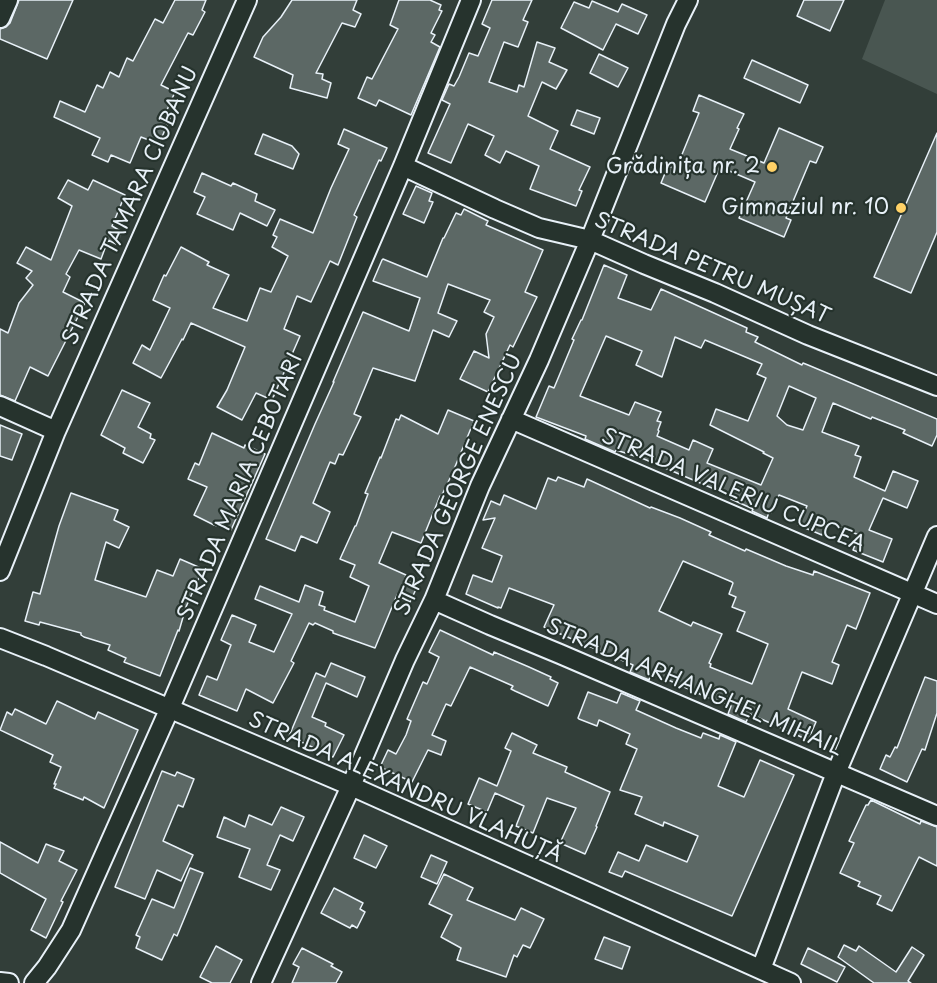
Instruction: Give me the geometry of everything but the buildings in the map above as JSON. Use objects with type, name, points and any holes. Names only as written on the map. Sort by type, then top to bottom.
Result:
[{"type":"street","points":[[0,18],[8,0]]},
{"type":"street","name":"STRADA TAMARA CIOBANU","points":[[0,571],[56,431],[247,0]]},
{"type":"street","name":"STRADA MARIA CEBOTARI","points":[[33,983],[47,967],[71,930],[170,710],[403,166],[471,0]]},
{"type":"street","name":"STRADA GEORGE ENESCU","points":[[261,983],[434,600],[480,486],[539,360],[590,240],[676,24],[688,0]]},
{"type":"street","name":"STRADA PETRU MUȘAT","points":[[403,166],[539,228],[590,240],[808,335],[937,386]]},
{"type":"street","points":[[0,406],[56,431]]},
{"type":"street","name":"STRADA VALERIU CUPCEA","points":[[511,419],[937,604]]},
{"type":"street","points":[[761,969],[836,773],[937,536]]},
{"type":"street","name":"STRADA ARHANGHEL MIHAIL","points":[[434,600],[937,816]]},
{"type":"street","name":"STRADA АLEXANDRU VLAHUȚĂ","points":[[0,638],[351,786],[791,983]]},
{"type":"street","points":[[0,982],[9,983]]},
{"type":"shaded area","points":[[885,0],[937,0],[937,94],[862,59]]},
{"type":"place","name":"Grădinița nr. 2","points":[[772,167]]},
{"type":"place","name":"Gimnaziul nr. 10","points":[[901,208]]}]
